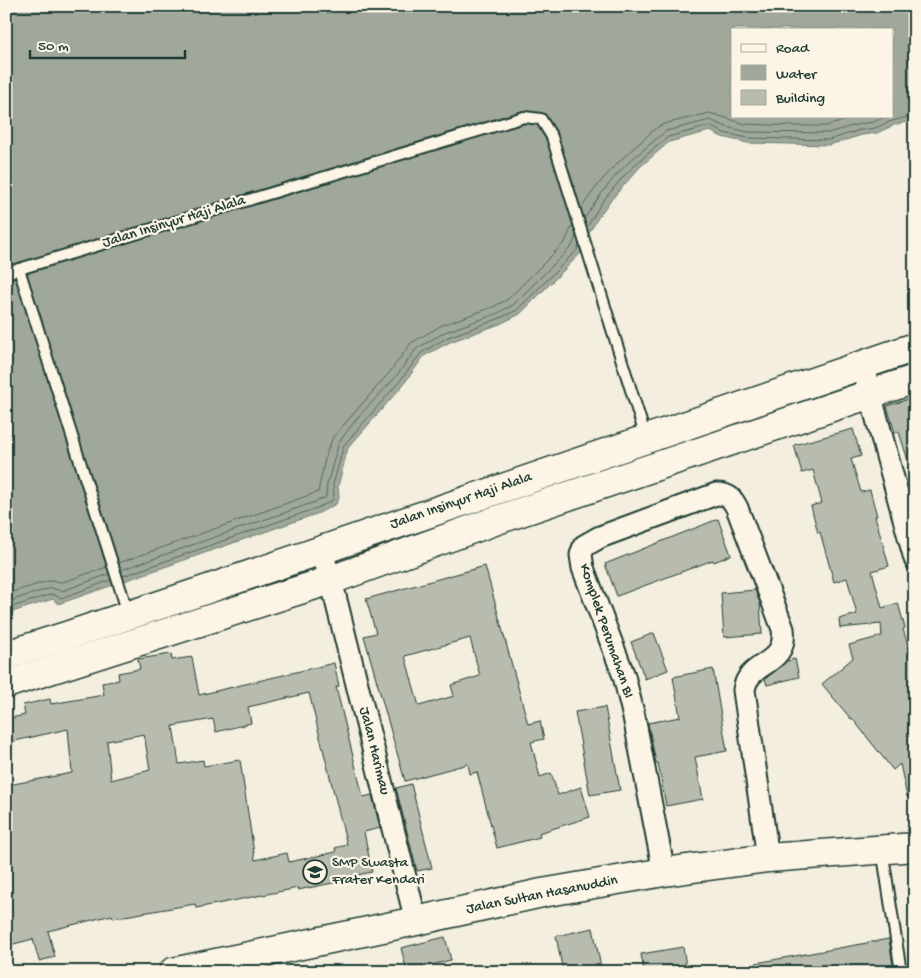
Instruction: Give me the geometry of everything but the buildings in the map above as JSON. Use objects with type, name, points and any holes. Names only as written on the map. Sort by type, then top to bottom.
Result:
[{"type":"main road","name":"Jalan Insinyur Haji Alala","points":[[6,655],[321,550],[915,347]]},
{"type":"main road","name":"Jalan Insinyur Haji Alala","points":[[6,684],[331,580],[500,519],[915,379]]},
{"type":"main road","name":"Jalan Sultan Hasanuddin","points":[[173,972],[542,893],[664,872],[768,858],[915,847]]},
{"type":"street","points":[[862,364],[915,559]]},
{"type":"street","name":"Komplek Perumahan BI","points":[[664,872],[634,717],[624,676],[583,568],[581,555],[584,546],[600,537],[716,494],[728,496],[737,508],[783,629],[783,642],[777,655],[748,676],[744,690],[768,858]]},
{"type":"street","name":"Jalan Harimau","points":[[321,550],[331,580],[416,921]]},
{"type":"lane","name":"Jalan Insinyur Haji Alala","points":[[6,273],[524,117],[541,119],[552,137],[646,438]]},
{"type":"lane","points":[[19,269],[129,615]]},
{"type":"lane","points":[[882,848],[901,972]]},
{"type":"water","points":[[6,6],[915,6],[915,120],[894,125],[877,133],[862,135],[829,145],[748,143],[722,137],[710,131],[669,142],[640,167],[610,201],[588,235],[581,253],[520,314],[500,324],[450,342],[424,356],[403,385],[348,448],[338,486],[339,497],[336,504],[319,513],[70,600],[58,604],[53,599],[6,614]]},
{"type":"place","name":"SMP Swasta Frater Kendari","points":[[315,872]]}]
